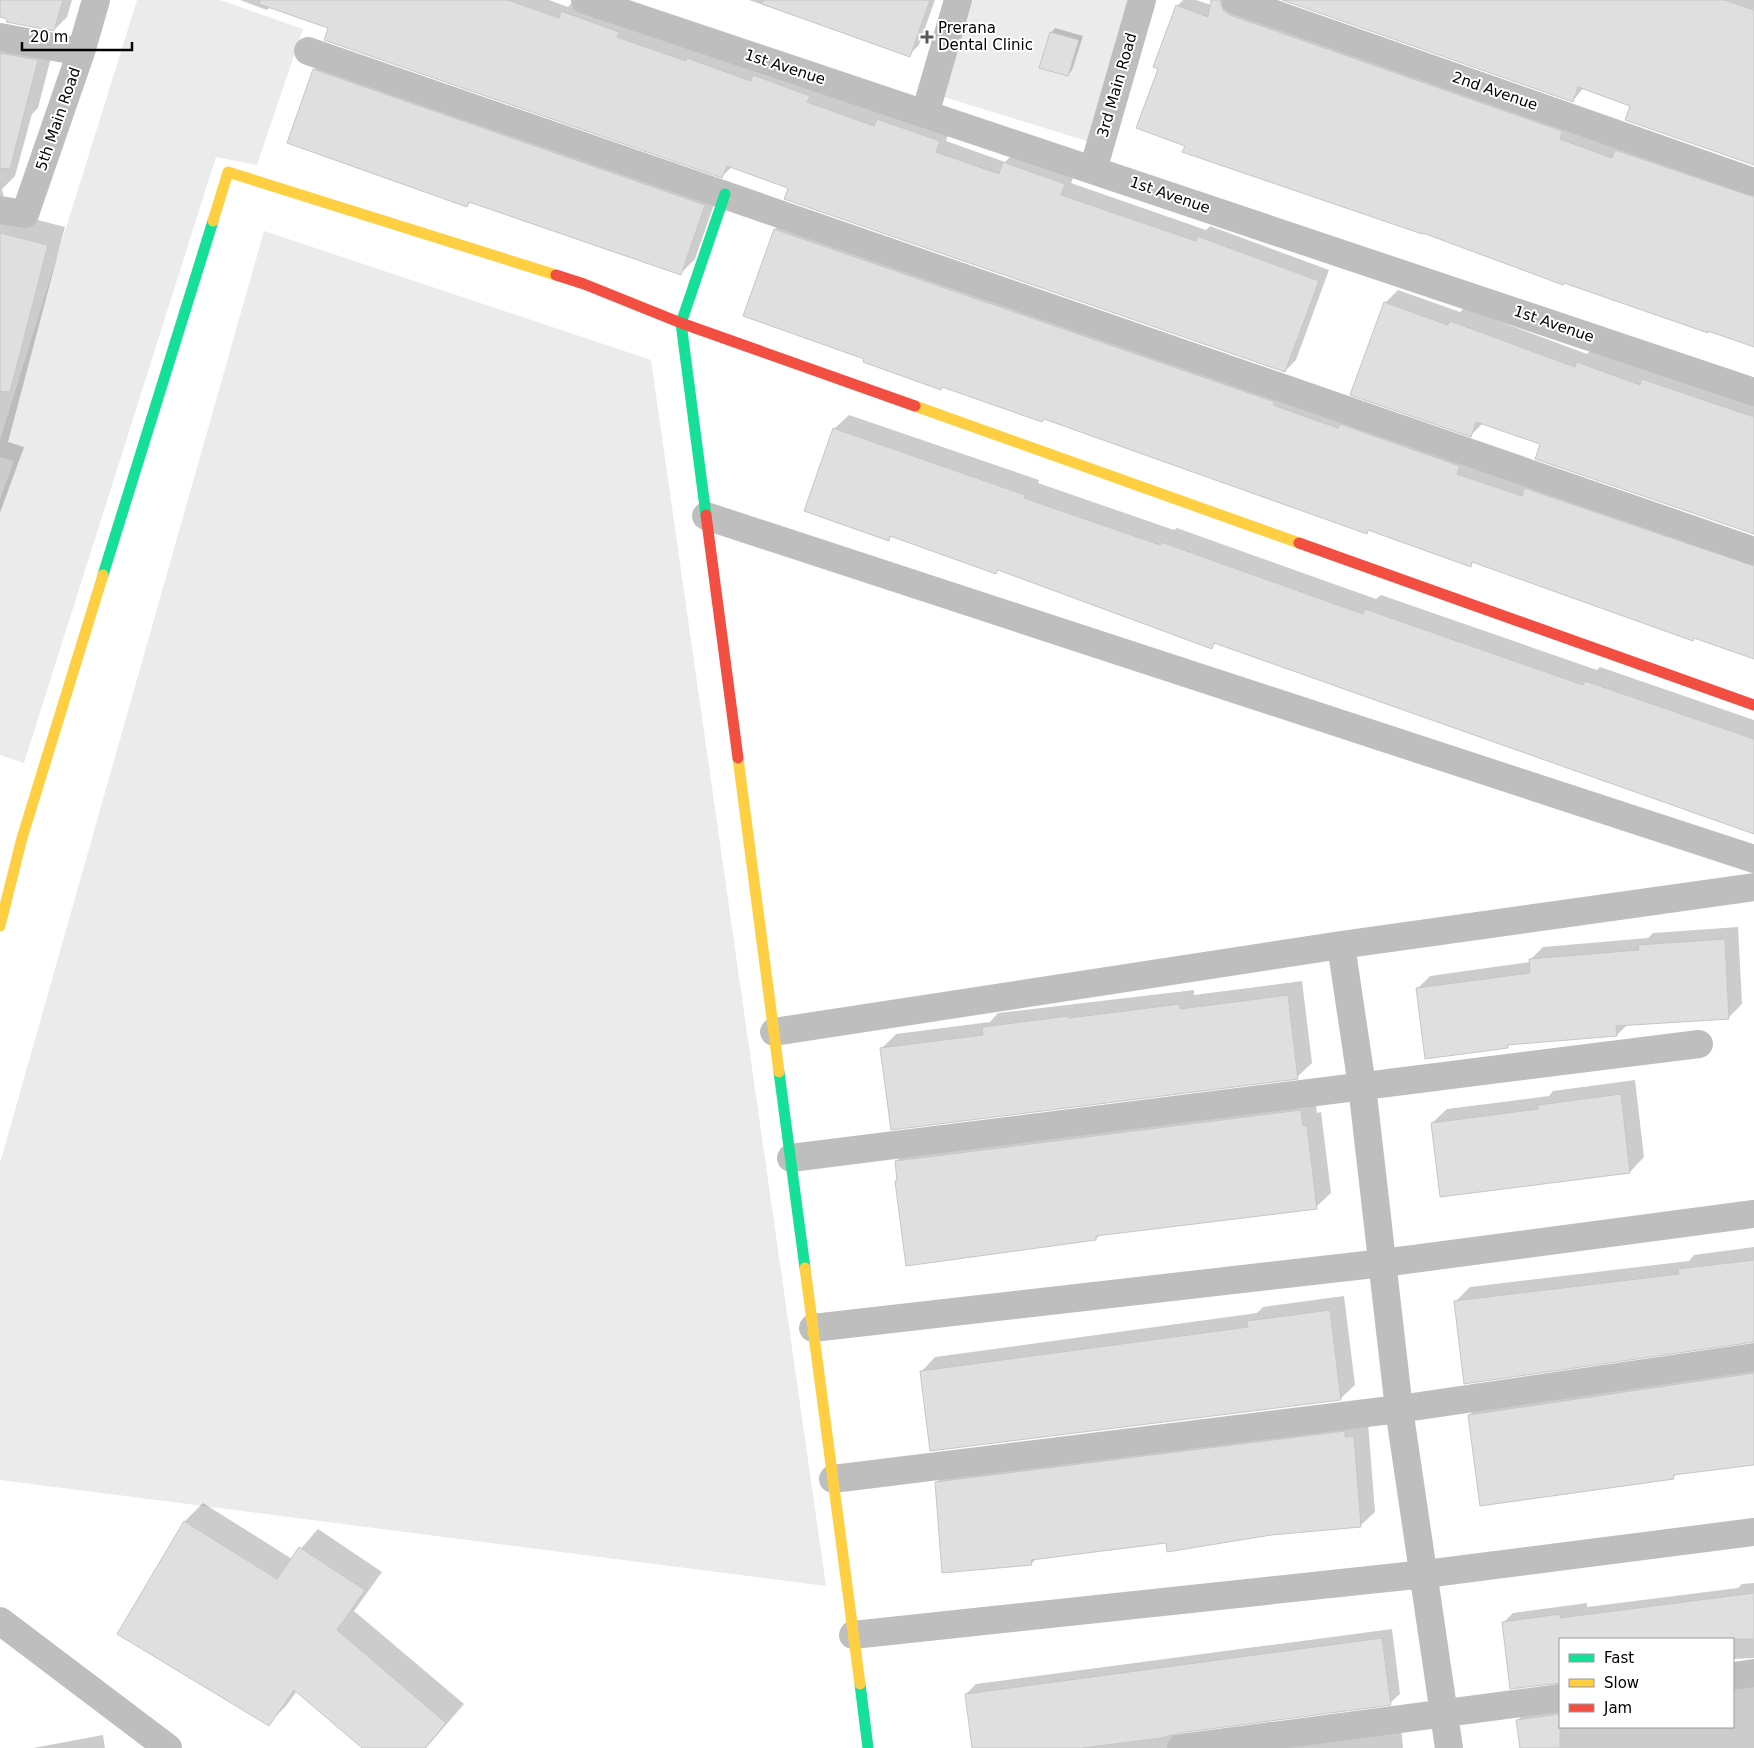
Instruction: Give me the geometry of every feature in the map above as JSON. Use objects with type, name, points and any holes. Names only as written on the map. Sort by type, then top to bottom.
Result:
[{"type":"street","name":"5th Main Road","points":[[0,210],[25,214],[81,52],[96,0]]},
{"type":"street","name":"1st Avenue","points":[[585,0],[1754,392]]},
{"type":"street","points":[[925,114],[958,0]]},
{"type":"street","name":"3rd Main Road","points":[[1093,170],[1142,0]]},
{"type":"street","name":"2nd Avenue","points":[[1236,0],[1754,182]]},
{"type":"street","points":[[0,37],[81,52]]},
{"type":"street","points":[[308,51],[1754,551]]},
{"type":"street","points":[[0,926],[25,828],[228,172],[584,284],[681,323],[1754,705]]},
{"type":"street","points":[[726,194],[681,323],[868,1748]]},
{"type":"street","points":[[706,516],[1754,858]]},
{"type":"street","points":[[774,1032],[1341,945],[1754,887]]},
{"type":"street","points":[[1341,945],[1362,1086],[1399,1409],[1425,1574],[1449,1748]]},
{"type":"street","points":[[790,1158],[1700,1044]]},
{"type":"street","points":[[813,1328],[1383,1263],[1754,1214]]},
{"type":"street","points":[[833,1478],[1399,1409],[1754,1357]]},
{"type":"street","points":[[853,1635],[1425,1574],[1754,1532]]},
{"type":"street","points":[[0,1621],[168,1748]]},
{"type":"street","points":[[1734,1676],[1754,1673]]},
{"type":"street","points":[[1181,1748],[1559,1698]]},
{"type":"shaded area","points":[[137,0],[220,0],[303,29],[257,165],[216,157],[24,763],[0,755],[0,499],[14,461],[0,457],[0,440]]},
{"type":"shaded area","points":[[973,0],[1128,0],[1087,141],[944,97]]},
{"type":"shaded area","points":[[264,231],[651,360],[826,1586],[0,1480],[0,1163]]},
{"type":"building","points":[[0,0],[63,0],[54,31],[6,22],[7,19],[0,17]]},
{"type":"building","points":[[260,0],[508,0],[559,18],[561,11],[619,32],[617,37],[686,61],[687,58],[751,81],[753,75],[810,96],[807,102],[874,126],[877,119],[940,141],[936,152],[999,174],[1003,162],[1065,184],[1061,195],[1196,241],[1197,236],[1319,281],[1285,372],[784,199],[788,189],[785,187],[727,166],[722,178],[324,40],[328,28],[259,4]]},
{"type":"building","points":[[763,0],[930,0],[910,57],[762,4]]},
{"type":"building","points":[[1211,0],[1220,0],[1223,10],[1230,15],[1562,131],[1560,139],[1612,158],[1615,150],[1754,197],[1754,347],[1564,283],[1563,285],[1423,233],[1182,152],[1185,146],[1136,128],[1158,69],[1153,67],[1176,5],[1208,17]]},
{"type":"building","points":[[1282,0],[1725,0],[1754,10],[1754,165],[1625,120],[1630,106],[1578,87],[1573,102]]},
{"type":"building","points":[[1050,32],[1079,40],[1068,76],[1039,68]]},
{"type":"building","points":[[0,53],[38,60],[10,169],[0,168]]},
{"type":"building","points":[[313,69],[705,205],[681,275],[469,202],[467,207],[287,143]]},
{"type":"building","points":[[774,229],[1275,402],[1273,405],[1338,428],[1340,424],[1460,466],[1457,474],[1522,496],[1524,488],[1754,566],[1754,659],[1694,638],[1693,641],[1472,562],[1471,567],[1368,530],[1367,534],[1044,419],[1042,422],[942,387],[941,390],[863,362],[864,359],[743,316]]},
{"type":"building","points":[[0,233],[48,245],[10,392],[0,391]]},
{"type":"building","points":[[1384,302],[1448,325],[1450,321],[1575,367],[1577,362],[1640,385],[1642,379],[1754,417],[1754,534],[1535,459],[1540,444],[1476,422],[1471,437],[1350,395]]},
{"type":"building","points":[[833,428],[1025,495],[1024,498],[1160,545],[1161,542],[1363,614],[1365,609],[1583,685],[1585,681],[1754,739],[1754,834],[1214,643],[1212,649],[998,570],[996,574],[890,536],[889,541],[804,511]]},
{"type":"building","points":[[1725,939],[1729,1019],[1616,1026],[1617,1036],[1507,1045],[1508,1048],[1425,1059],[1416,988],[1530,973],[1529,959],[1639,950],[1638,945]]},
{"type":"building","points":[[1288,995],[1298,1079],[891,1130],[880,1048],[983,1035],[982,1027],[1180,1004],[1180,1009]]},
{"type":"building","points":[[1621,1094],[1630,1173],[1440,1197],[1431,1123],[1538,1109],[1538,1105]]},
{"type":"building","points":[[1301,1110],[1303,1126],[1307,1126],[1317,1209],[1096,1236],[1096,1240],[906,1266],[895,1181],[897,1181],[895,1161]]},
{"type":"building","points":[[1754,1260],[1754,1342],[1464,1384],[1454,1301],[1679,1274],[1678,1269]]},
{"type":"building","points":[[1330,1310],[1341,1400],[930,1451],[920,1371],[1248,1327],[1247,1321]]},
{"type":"building","points":[[1754,1373],[1754,1465],[1673,1475],[1674,1479],[1480,1506],[1468,1415]]},
{"type":"building","points":[[1345,1431],[1345,1437],[1354,1436],[1361,1527],[1271,1535],[1167,1552],[1166,1543],[1031,1560],[1032,1565],[942,1573],[935,1482]]},
{"type":"building","points":[[184,1521],[277,1579],[299,1547],[365,1590],[337,1630],[446,1723],[425,1748],[362,1748],[294,1690],[269,1726],[117,1634]]},
{"type":"building","points":[[1754,1593],[1754,1639],[1559,1638],[1559,1683],[1510,1689],[1502,1622],[1560,1614],[1560,1618]]},
{"type":"building","points":[[1382,1638],[1391,1705],[1082,1748],[972,1748],[965,1694]]},
{"type":"building","points":[[1559,1714],[1560,1748],[1520,1748],[1516,1720]]},
{"type":"traffic: fast","points":[[706,515],[681,323],[725,194]]},
{"type":"traffic: fast","points":[[103,575],[213,221]]},
{"type":"traffic: fast","points":[[779,1072],[805,1268]]},
{"type":"traffic: fast","points":[[860,1684],[868,1748]]},
{"type":"traffic: slow","points":[[213,221],[228,172],[556,275]]},
{"type":"traffic: slow","points":[[915,406],[1299,543]]},
{"type":"traffic: slow","points":[[0,926],[22,838],[103,575]]},
{"type":"traffic: slow","points":[[738,758],[779,1072]]},
{"type":"traffic: slow","points":[[805,1268],[860,1684]]},
{"type":"traffic: jam","points":[[556,275],[584,284],[681,323],[915,406]]},
{"type":"traffic: jam","points":[[706,515],[738,758]]},
{"type":"traffic: jam","points":[[1299,543],[1754,705]]},
{"type":"place","name":"Prerana Dental Clinic","points":[[927,37]]}]
